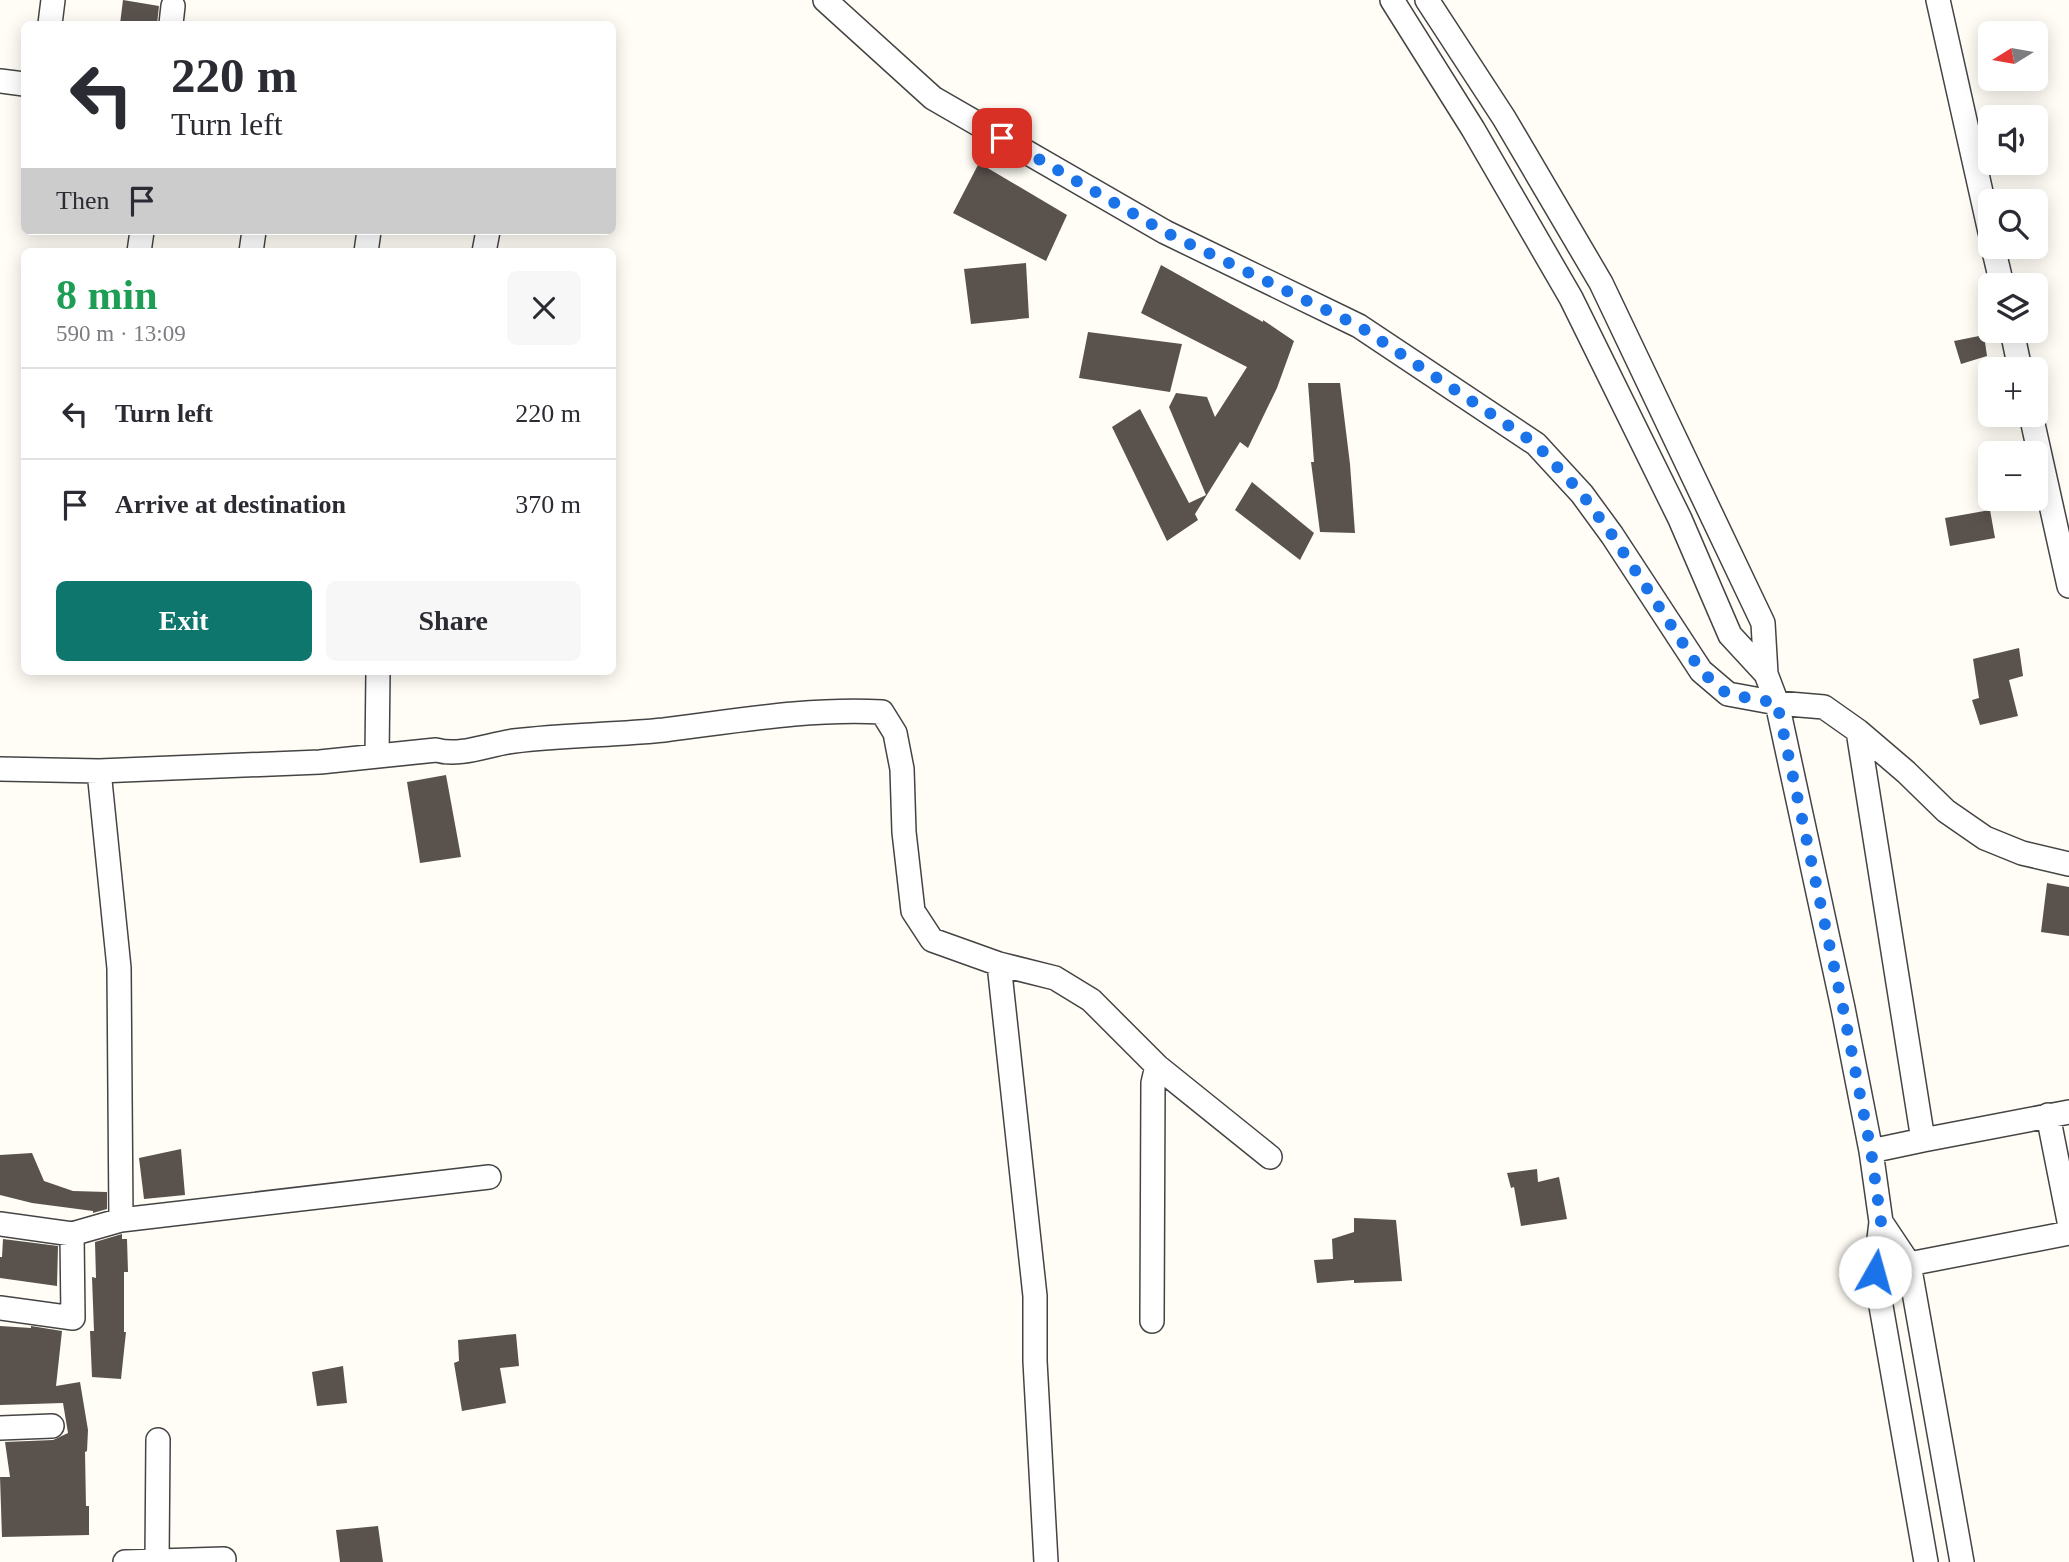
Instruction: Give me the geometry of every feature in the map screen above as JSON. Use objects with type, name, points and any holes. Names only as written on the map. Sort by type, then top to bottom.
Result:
[{"type":"street","points":[[50,21],[53,0]]},
{"type":"street","points":[[825,0],[933,98],[1165,232],[1359,326],[1536,444],[1582,494],[1701,671],[1727,694],[1777,703],[1824,707],[1906,772],[1946,811],[1985,838],[2022,853],[2069,864]]},
{"type":"street","points":[[1392,0],[1473,129],[1571,298],[1680,519],[1730,635],[1766,674]]},
{"type":"street","points":[[1427,0],[1504,118],[1601,283],[1763,623],[1766,674],[1777,703],[1871,1151],[1881,1222],[1875,1272],[1926,1562]]},
{"type":"street","points":[[1938,0],[1980,189]]},
{"type":"street","points":[[0,81],[21,84]]},
{"type":"street","points":[[2034,427],[2069,586]]},
{"type":"street","points":[[377,756],[378,675]]},
{"type":"street","points":[[0,769],[99,771],[320,762],[436,750],[448,754],[513,741],[663,730],[743,718],[846,710],[882,712],[895,733],[902,769],[904,832],[914,911],[932,940],[999,964],[1055,978],[1091,1000],[1157,1066],[1270,1157]]},
{"type":"street","points":[[1858,732],[1923,1140]]},
{"type":"street","points":[[99,771],[119,968],[121,1220]]},
{"type":"street","points":[[999,964],[1035,1296],[1035,1361],[1046,1562]]},
{"type":"street","points":[[1152,1321],[1153,1083],[1157,1066]]},
{"type":"street","points":[[1871,1151],[2058,1113],[2069,1221]]},
{"type":"street","points":[[0,1224],[72,1234],[121,1220],[489,1177]]},
{"type":"street","points":[[1881,1222],[1909,1264],[1962,1562]]},
{"type":"street","points":[[1909,1264],[2069,1233]]},
{"type":"street","points":[[0,1308],[73,1318],[72,1234]]},
{"type":"street","points":[[0,1428],[52,1426]]},
{"type":"street","points":[[157,1561],[158,1440]]},
{"type":"street","points":[[1916,1510],[1944,1470]]},
{"type":"street","points":[[125,1562],[224,1559]]},
{"type":"building","points":[[123,0],[159,6],[157,21],[120,21]]},
{"type":"building","points":[[979,163],[1067,215],[1046,261],[953,213]]},
{"type":"building","points":[[1026,263],[1029,318],[971,324],[964,269]]},
{"type":"building","points":[[1161,265],[1263,320],[1294,341],[1277,388],[1248,448],[1240,442],[1195,514],[1198,520],[1167,541],[1112,427],[1140,409],[1189,503],[1206,495],[1169,407],[1176,393],[1207,397],[1215,417],[1247,367],[1141,313]]},
{"type":"building","points":[[1088,332],[1182,344],[1170,392],[1079,378]]},
{"type":"building","points":[[1978,336],[1978,343],[1985,343],[1987,356],[1961,364],[1954,341]]},
{"type":"building","points":[[1308,383],[1340,383],[1355,533],[1320,532],[1311,462],[1314,462]]},
{"type":"building","points":[[1252,482],[1314,533],[1300,560],[1235,510]]},
{"type":"building","points":[[1990,511],[1995,538],[1950,546],[1945,518]]},
{"type":"building","points":[[2019,648],[2023,676],[2009,680],[2018,716],[1980,725],[1972,700],[1979,698],[1973,659]]},
{"type":"building","points":[[446,775],[461,857],[420,863],[407,782]]},
{"type":"building","points":[[2047,883],[2069,887],[2069,936],[2041,932]]},
{"type":"building","points":[[181,1149],[185,1195],[144,1199],[139,1158]]},
{"type":"building","points":[[32,1153],[44,1181],[73,1191],[107,1192],[107,1209],[93,1213],[0,1195],[0,1155]]},
{"type":"building","points":[[1537,1169],[1538,1182],[1559,1177],[1567,1219],[1521,1226],[1514,1187],[1511,1188],[1507,1173]]},
{"type":"building","points":[[1354,1218],[1396,1220],[1402,1281],[1354,1283],[1354,1280],[1317,1283],[1314,1260],[1333,1259],[1332,1239],[1354,1232]]},
{"type":"building","points":[[122,1234],[122,1239],[127,1239],[128,1272],[124,1272],[126,1332],[121,1379],[92,1377],[90,1331],[94,1331],[92,1277],[96,1278],[95,1242]]},
{"type":"building","points":[[3,1239],[58,1246],[57,1286],[0,1278]]},
{"type":"building","points":[[0,1326],[31,1326],[62,1331],[56,1386],[80,1382],[88,1430],[85,1452],[89,1535],[2,1537],[0,1477],[10,1477],[5,1442],[53,1440],[68,1433],[63,1403],[0,1405]]},
{"type":"building","points":[[516,1334],[519,1366],[500,1368],[506,1403],[462,1411],[454,1363],[459,1361],[458,1340]]},
{"type":"building","points":[[343,1366],[347,1403],[317,1406],[312,1372]]},
{"type":"building","points":[[378,1526],[383,1562],[340,1562],[336,1530]]},
{"type":"route","points":[[1002,138],[1165,232],[1359,326],[1536,444],[1582,494],[1612,535],[1701,671],[1727,694],[1777,703],[1871,1151],[1881,1222],[1875,1272]]}]
